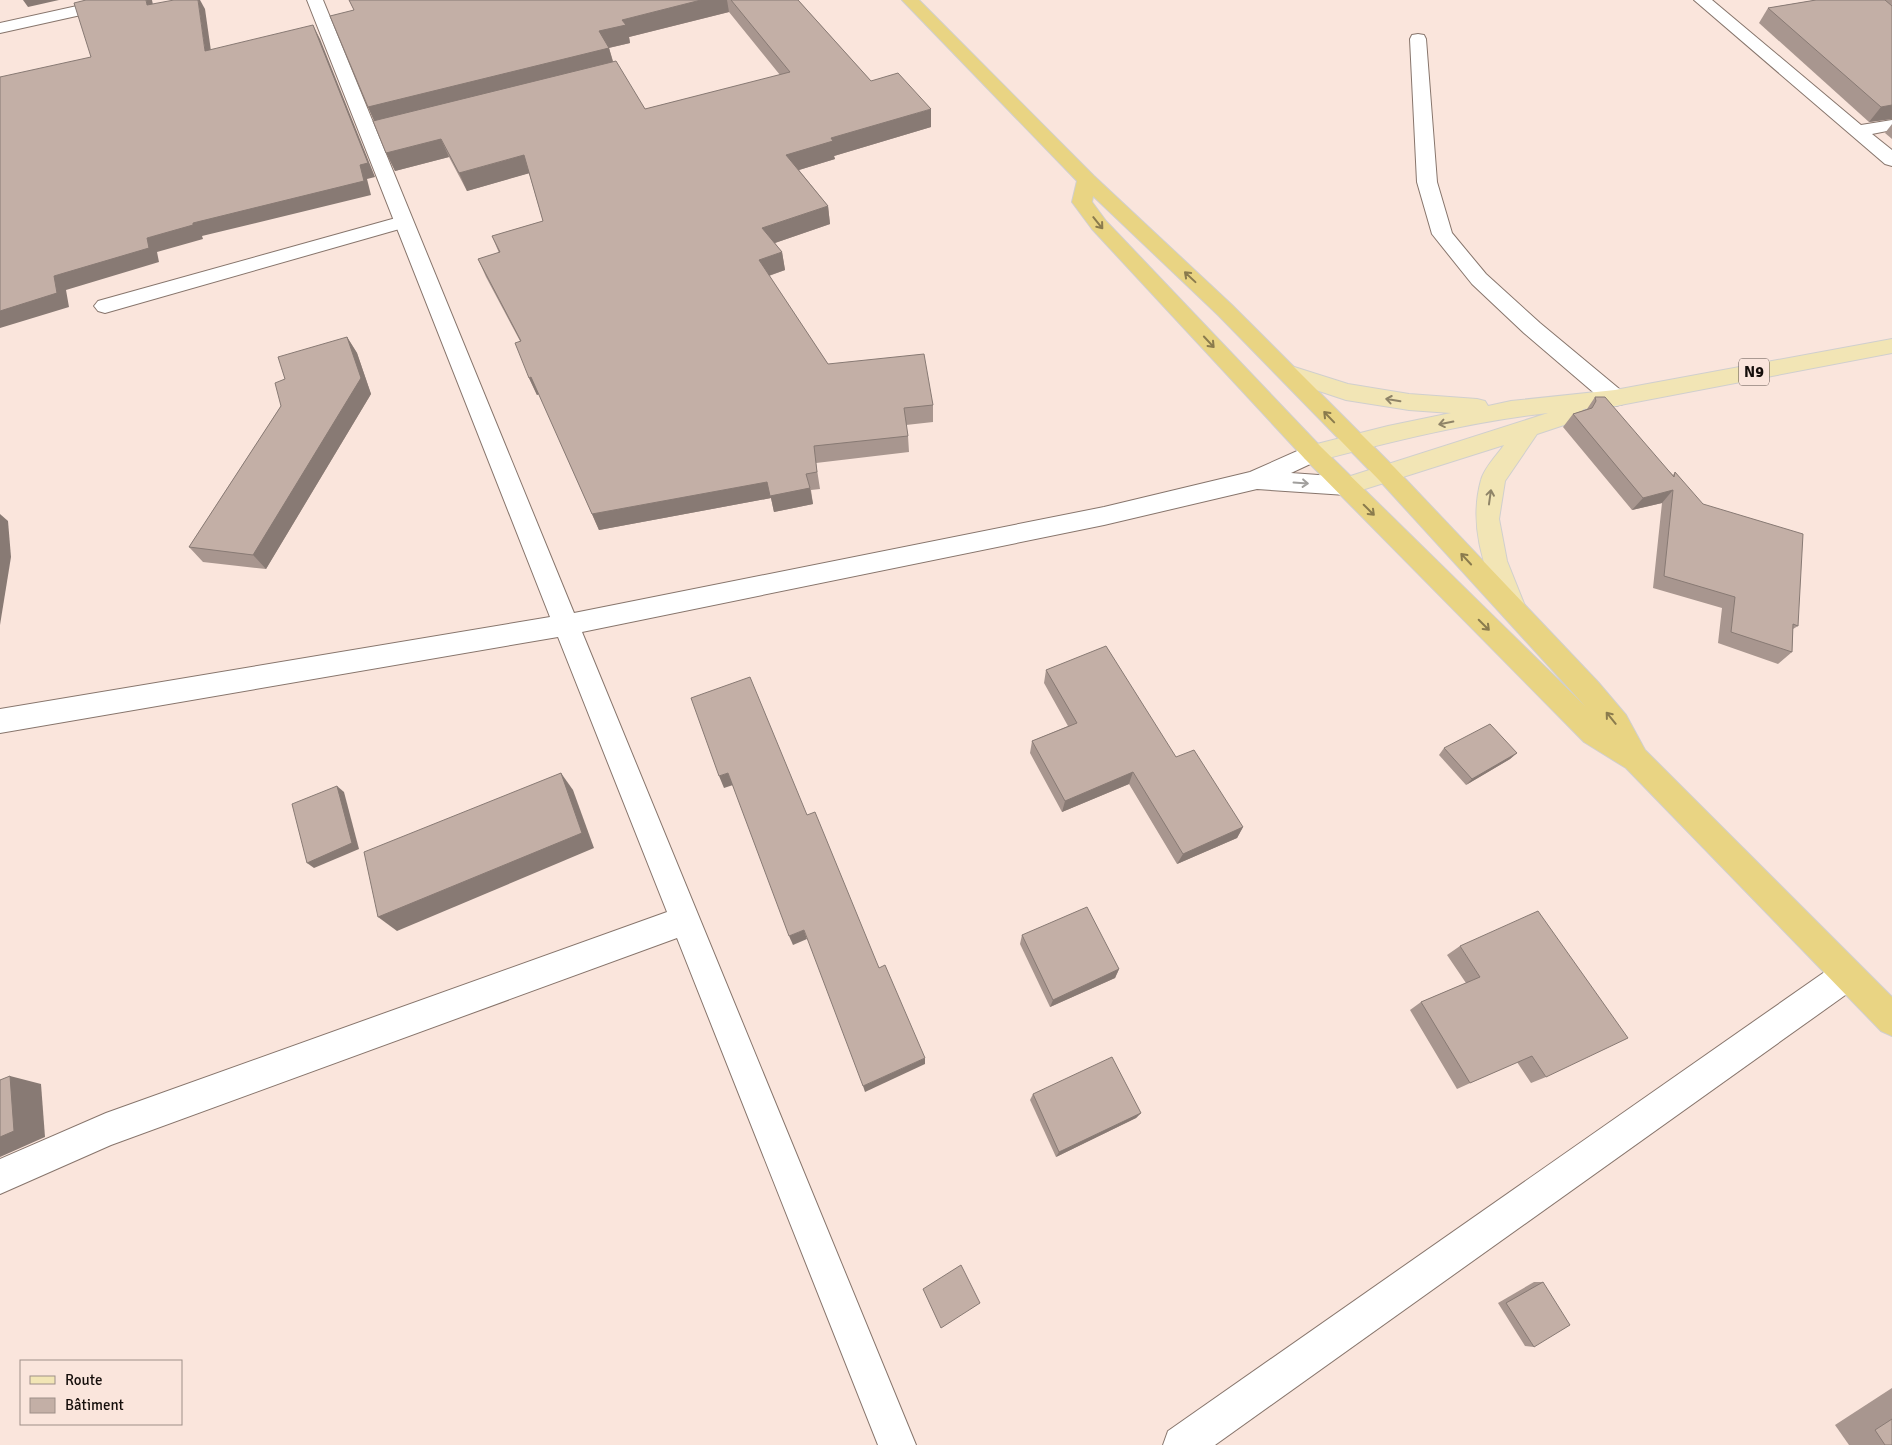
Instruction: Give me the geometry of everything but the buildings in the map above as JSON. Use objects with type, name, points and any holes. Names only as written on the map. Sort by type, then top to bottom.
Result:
[{"type":"highway","points":[[910,0],[1088,180],[1225,310],[1387,474],[1588,690],[1616,723],[1636,759]]},
{"type":"highway","points":[[1088,180],[1082,202],[1099,225],[1313,453],[1594,733],[1636,759],[1892,1020]]},
{"type":"main road","name":"N9","points":[[1615,398],[1892,346]]},
{"type":"main road","points":[[1288,373],[1346,392],[1382,398],[1410,402],[1511,409]]},
{"type":"main road","points":[[1313,453],[1354,442],[1511,409],[1615,398]]},
{"type":"main road","points":[[1346,486],[1528,429],[1615,398]]},
{"type":"main road","points":[[1514,611],[1495,561],[1487,519],[1493,479],[1528,429]]},
{"type":"street","points":[[0,28],[126,0]]},
{"type":"street","points":[[315,0],[377,133],[403,222],[897,1445]]},
{"type":"street","points":[[1702,0],[1892,160]]},
{"type":"street","points":[[1418,39],[1427,182],[1442,234],[1485,285],[1532,328],[1615,398]]},
{"type":"street","points":[[1858,131],[1892,125]]},
{"type":"street","points":[[105,306],[403,222]]},
{"type":"street","points":[[0,721],[565,624],[1104,516],[1256,480],[1313,453]]},
{"type":"street","points":[[1256,480],[1346,486]]},
{"type":"street","points":[[0,1177],[106,1130],[685,920]]},
{"type":"street","points":[[1182,1445],[1846,975]]}]
